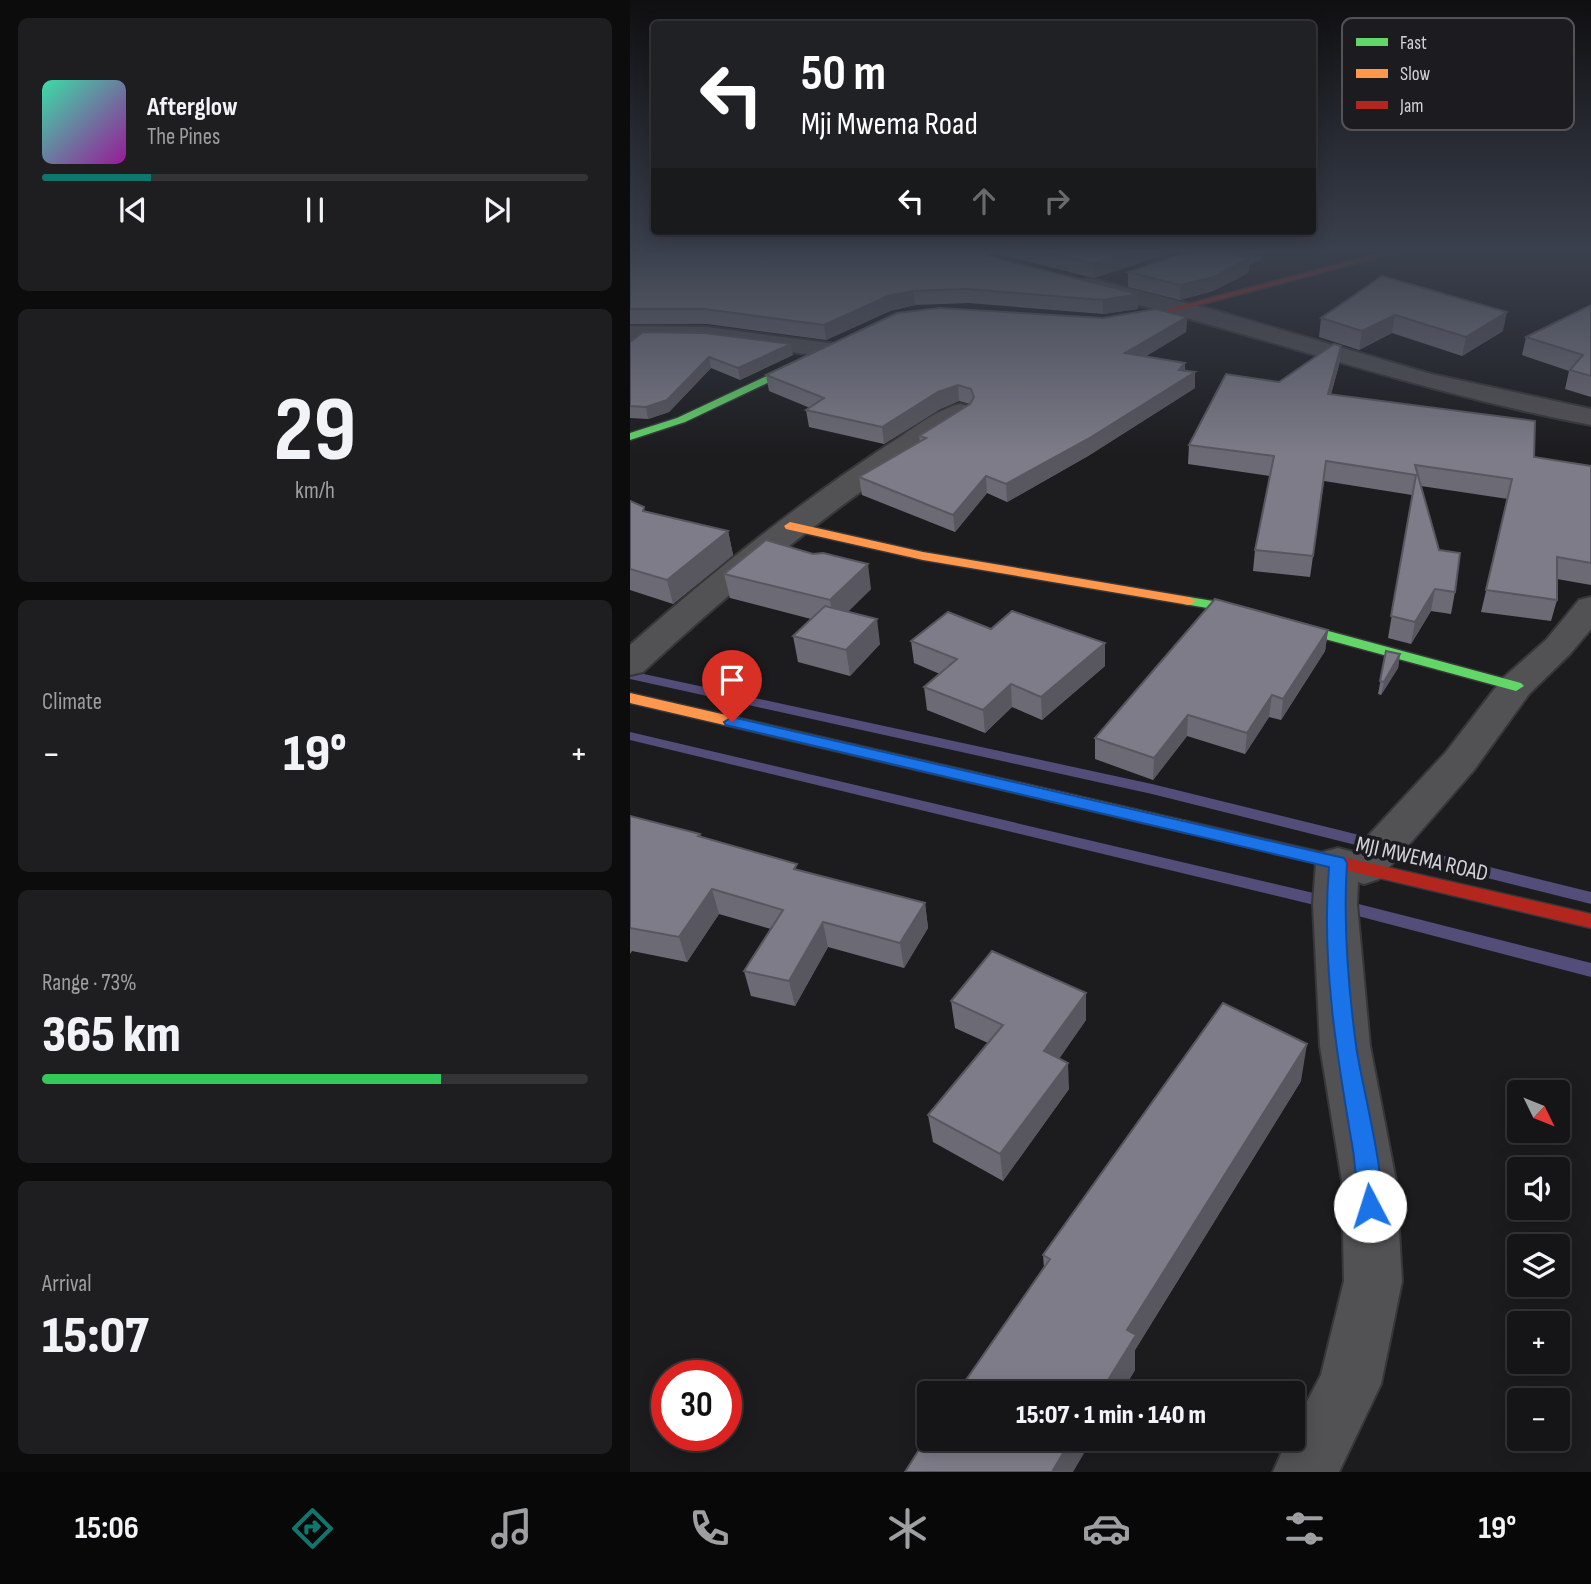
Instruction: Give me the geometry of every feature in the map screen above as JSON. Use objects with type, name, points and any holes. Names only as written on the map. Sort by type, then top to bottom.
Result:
[{"type":"street","points":[[1102,324],[1136,318]]},
{"type":"street","points":[[1216,318],[1287,337],[1398,373],[1522,404],[1591,417]]},
{"type":"street","points":[[630,333],[707,334],[835,347]]},
{"type":"street","points":[[630,437],[681,420],[835,347]]},
{"type":"street","points":[[630,664],[714,587],[790,526],[898,449],[960,412]]},
{"type":"street","points":[[790,526],[923,556],[1220,606],[1517,686]]},
{"type":"street","points":[[1304,1472],[1350,1384],[1373,1281],[1369,1181],[1345,1046],[1335,904],[1351,866],[1460,761],[1517,686],[1558,647],[1591,607]]},
{"type":"street","name":"MJI MWEMA ROAD","points":[[630,698],[1591,921]]},
{"type":"building","points":[[769,318],[840,318],[824,325]]},
{"type":"building","points":[[887,318],[1186,318],[1125,353],[1185,363],[1179,370],[1195,372],[1088,439],[1006,484],[986,476],[953,515],[859,477],[926,438],[919,436],[970,404],[974,397],[971,389],[958,385],[938,392],[882,427],[806,410],[824,398],[766,375]]},
{"type":"building","points":[[1321,318],[1389,318],[1362,331]]},
{"type":"building","points":[[1404,318],[1498,318],[1466,337]]},
{"type":"building","points":[[1565,318],[1591,318],[1591,376],[1570,370],[1583,355],[1526,337]]},
{"type":"building","points":[[643,332],[705,333],[791,344],[738,368],[709,357],[667,400],[646,407],[630,406],[630,342]]},
{"type":"building","points":[[1334,344],[1341,346],[1328,394],[1535,421],[1534,457],[1591,466],[1591,563],[1557,557],[1557,600],[1486,590],[1512,479],[1415,465],[1439,550],[1460,553],[1455,592],[1435,589],[1415,622],[1391,616],[1416,475],[1326,461],[1313,556],[1255,550],[1274,456],[1189,445],[1226,374],[1279,382]]},
{"type":"building","points":[[630,501],[644,507],[643,511],[728,531],[667,580],[630,569]]},
{"type":"building","points":[[766,540],[813,554],[823,553],[868,564],[830,600],[724,574]]},
{"type":"building","points":[[1215,599],[1328,630],[1283,699],[1272,695],[1247,733],[1188,715],[1154,758],[1095,738]]},
{"type":"building","points":[[825,606],[877,619],[846,650],[793,636]]},
{"type":"building","points":[[1012,611],[1105,643],[1041,697],[1011,684],[983,710],[924,687],[957,659],[911,641],[948,612],[991,629]]},
{"type":"building","points":[[1386,651],[1400,654],[1384,682],[1380,681]]},
{"type":"building","points":[[630,816],[797,864],[794,869],[925,903],[900,943],[823,922],[789,981],[744,971],[783,910],[712,889],[679,937],[630,928]]},
{"type":"building","points":[[992,951],[1086,993],[1044,1051],[1068,1063],[1000,1154],[928,1115],[1003,1025],[951,1001]]},
{"type":"building","points":[[1223,1003],[1307,1044],[1127,1330],[1136,1335],[1107,1381],[965,1381],[1050,1259],[1043,1255]]},
{"type":"building","points":[[918,1451],[1064,1451],[1052,1472],[905,1472]]},
{"type":"waterway","points":[[630,675],[1152,789],[1591,898]]},
{"type":"waterway","points":[[630,736],[1335,904],[1591,970]]},
{"type":"traffic: fast","points":[[630,437],[681,420],[814,357]]},
{"type":"traffic: fast","points":[[1189,601],[1220,606],[1516,686]]},
{"type":"traffic: slow","points":[[790,526],[923,556],[1189,601]]},
{"type":"traffic: slow","points":[[630,698],[1186,827]]},
{"type":"traffic: jam","points":[[1120,323],[1142,318]]},
{"type":"traffic: jam","points":[[1186,827],[1591,921]]},
{"type":"route","points":[[732,722],[1338,863],[1335,904],[1345,1046],[1369,1181],[1370,1206]]}]
